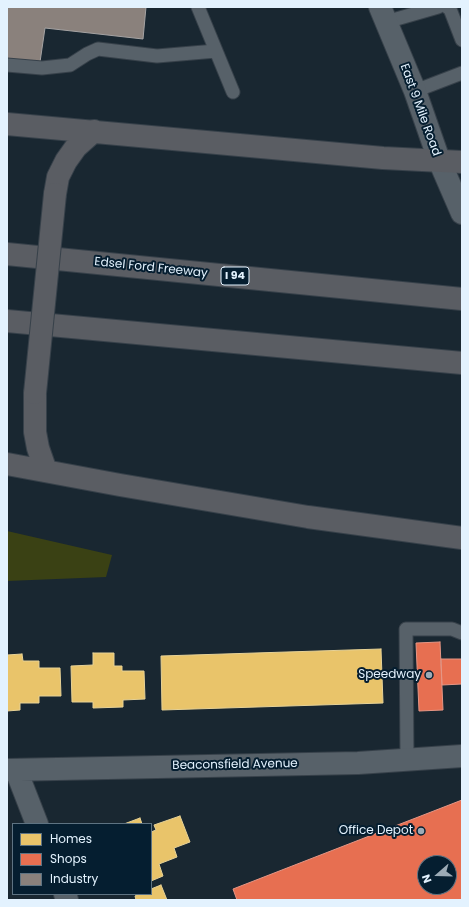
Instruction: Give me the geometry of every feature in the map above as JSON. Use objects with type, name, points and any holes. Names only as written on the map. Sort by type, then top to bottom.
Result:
[{"type":"highway","points":[[7,124],[383,158],[462,162]]},
{"type":"highway","points":[[46,471],[38,448],[35,432],[35,393],[55,194],[58,177],[66,161],[76,147],[94,131]]},
{"type":"highway","name":"Edsel Ford Freeway","points":[[7,254],[462,299]]},
{"type":"highway","points":[[7,321],[462,363]]},
{"type":"highway","points":[[7,464],[120,486],[308,518],[462,538]]},
{"type":"street","name":"East 9 Mile Road","points":[[383,14],[414,91],[439,160],[462,213]]},
{"type":"street","name":"Beaconsfield Avenue","points":[[11,770],[358,762],[462,756]]},
{"type":"street","points":[[11,770],[37,823]]},
{"type":"lane","points":[[198,7],[233,92]]},
{"type":"lane","points":[[383,14],[438,7]]},
{"type":"lane","points":[[447,7],[450,9],[462,40]]},
{"type":"lane","points":[[7,65],[42,68],[70,65],[98,49],[157,56],[216,51]]},
{"type":"lane","points":[[414,91],[462,73]]},
{"type":"lane","points":[[407,759],[406,629],[452,629],[462,633]]},
{"type":"green space","points":[[7,531],[112,555],[106,577],[7,581]]},
{"type":"building: Homes","points":[[381,649],[383,703],[162,710],[161,656]]},
{"type":"building: Homes","points":[[93,653],[114,653],[114,666],[122,666],[122,671],[144,671],[145,699],[123,700],[123,707],[93,708],[93,702],[72,702],[71,666],[93,665]]},
{"type":"building: Homes","points":[[22,654],[23,661],[39,661],[39,668],[60,668],[61,696],[39,696],[39,703],[20,703],[20,710],[7,711],[7,655]]},
{"type":"building: Homes","points":[[180,816],[190,842],[174,848],[177,857],[159,864],[163,876],[152,881],[152,832],[156,830],[154,825]]},
{"type":"building: Homes","points":[[140,818],[142,823],[127,823]]},
{"type":"building: Homes","points":[[161,885],[167,900],[136,900],[135,896],[137,895],[152,895],[152,889]]},
{"type":"building: Shops","points":[[440,642],[443,710],[419,711],[416,643]]},
{"type":"building: Shops","points":[[441,659],[462,659],[462,684],[442,685]]},
{"type":"building: Shops","name":"Office Depot","points":[[462,800],[462,900],[237,900],[233,889]]},
{"type":"building: Industry","points":[[7,7],[146,7],[143,39],[45,28],[40,62],[7,60]]},
{"type":"place","name":"Speedway","points":[[429,675]]},
{"type":"place","name":"Office Depot","points":[[421,831]]}]
